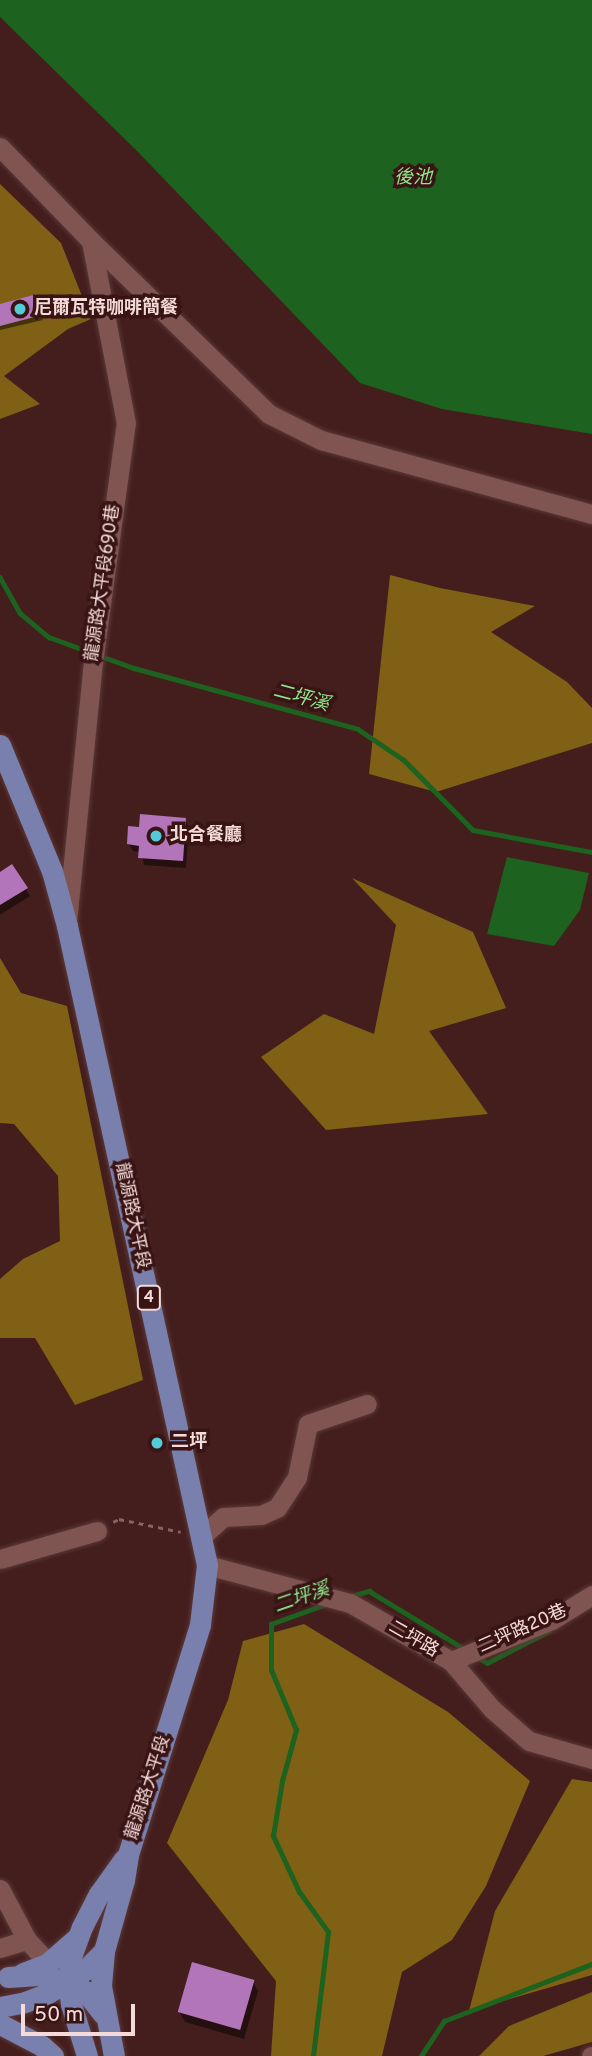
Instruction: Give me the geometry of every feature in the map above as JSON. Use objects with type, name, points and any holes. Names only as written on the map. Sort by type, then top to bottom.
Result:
[{"type":"main road","name":"龍源路大平段","points":[[0,745],[51,871],[67,926],[207,1565],[200,1625],[128,1855],[124,1880],[104,1951],[101,1986],[114,2056]]},
{"type":"main road","name":"龍源路大平段","points":[[87,2056],[71,2004],[68,1982],[77,1937],[99,1894],[128,1855]]},
{"type":"main road","name":"4","points":[[47,1964],[77,1937]]},
{"type":"main road","points":[[0,2007],[25,2002],[68,1982],[104,1951]]},
{"type":"main road","points":[[4,1978],[47,1964]]},
{"type":"main road","points":[[4,1978],[38,1975],[68,1982]]},
{"type":"main road","name":"龍源路大平段","points":[[68,1982],[85,1991],[99,2005],[107,2022]]},
{"type":"main road","points":[[0,2024],[42,2046],[53,2056]]},
{"type":"street","points":[[0,147],[91,242],[270,414],[321,440],[592,514]]},
{"type":"street","name":"龍源路大平段690巷","points":[[67,926],[92,670],[125,423],[91,242]]},
{"type":"street","points":[[201,1536],[223,1517],[261,1515],[277,1508],[297,1477],[308,1424],[367,1404]]},
{"type":"street","points":[[0,1559],[97,1531]]},
{"type":"street","name":"二坪路","points":[[207,1565],[350,1604],[451,1661],[492,1709],[529,1741],[592,1759]]},
{"type":"street","name":"二坪路20巷","points":[[451,1661],[552,1620],[592,1595]]},
{"type":"street","points":[[0,1889],[27,1940],[47,1964],[68,1982]]},
{"type":"street","points":[[0,1948],[27,1940]]},
{"type":"path","points":[[97,1531],[118,1519],[201,1536]]},
{"type":"shaded area","points":[[0,184],[61,243],[91,319],[68,329],[4,376],[40,404],[0,419]]},
{"type":"shaded area","points":[[390,575],[440,588],[535,606],[491,632],[567,682],[592,708],[592,743],[436,792],[369,774]]},
{"type":"shaded area","points":[[352,878],[473,932],[506,1008],[429,1031],[488,1114],[326,1130],[261,1057],[324,1014],[374,1034],[396,925]]},
{"type":"shaded area","points":[[0,958],[21,993],[67,1006],[143,1380],[75,1405],[35,1338],[0,1338],[0,1279],[23,1259],[60,1241],[58,1176],[14,1124],[0,1123]]},
{"type":"shaded area","points":[[304,1624],[448,1712],[530,1781],[486,1886],[452,1940],[402,1972],[382,2056],[271,2056],[276,1981],[167,1843],[228,1700],[243,1641]]},
{"type":"shaded area","points":[[572,1779],[592,1782],[592,1975],[469,2011],[495,1911]]},
{"type":"shaded area","points":[[592,1992],[592,2042],[543,2056],[479,2056],[509,2026]]},
{"type":"water","name":"後池","points":[[0,0],[592,0],[592,434],[442,409],[360,383],[138,152],[0,17]]},
{"type":"water","points":[[507,857],[589,873],[580,910],[554,946],[487,934]]},
{"type":"building","name":"尼爾瓦特咖啡簡餐","points":[[37,294],[42,315],[0,326],[0,304]]},
{"type":"building","name":"北合餐廳","points":[[140,814],[186,818],[183,861],[138,858],[139,846],[127,844],[128,826],[139,827]]},
{"type":"building","points":[[12,864],[28,888],[0,905],[0,872]]},
{"type":"building","points":[[192,1962],[254,1980],[240,2030],[178,2012]]},
{"type":"waterway","name":"二坪溪","points":[[0,577],[20,613],[49,637],[90,652]]},
{"type":"waterway","name":"二坪溪","points":[[98,655],[134,668],[358,729],[404,760],[473,830],[592,852]]},
{"type":"waterway","name":"二坪溪","points":[[351,1596],[369,1591],[466,1650]]},
{"type":"waterway","name":"二坪溪","points":[[313,2056],[328,1932],[299,1892],[273,1836],[282,1781],[296,1730],[271,1670],[271,1624],[326,1604]]},
{"type":"waterway","name":"二坪溪","points":[[476,1656],[487,1663],[549,1631]]},
{"type":"waterway","points":[[421,2056],[444,2021],[592,1964]]},
{"type":"place","name":"尼爾瓦特咖啡簡餐","points":[[20,309]]},
{"type":"place","name":"北合餐廳","points":[[156,836]]},
{"type":"place","name":"二坪","points":[[157,1443]]}]
